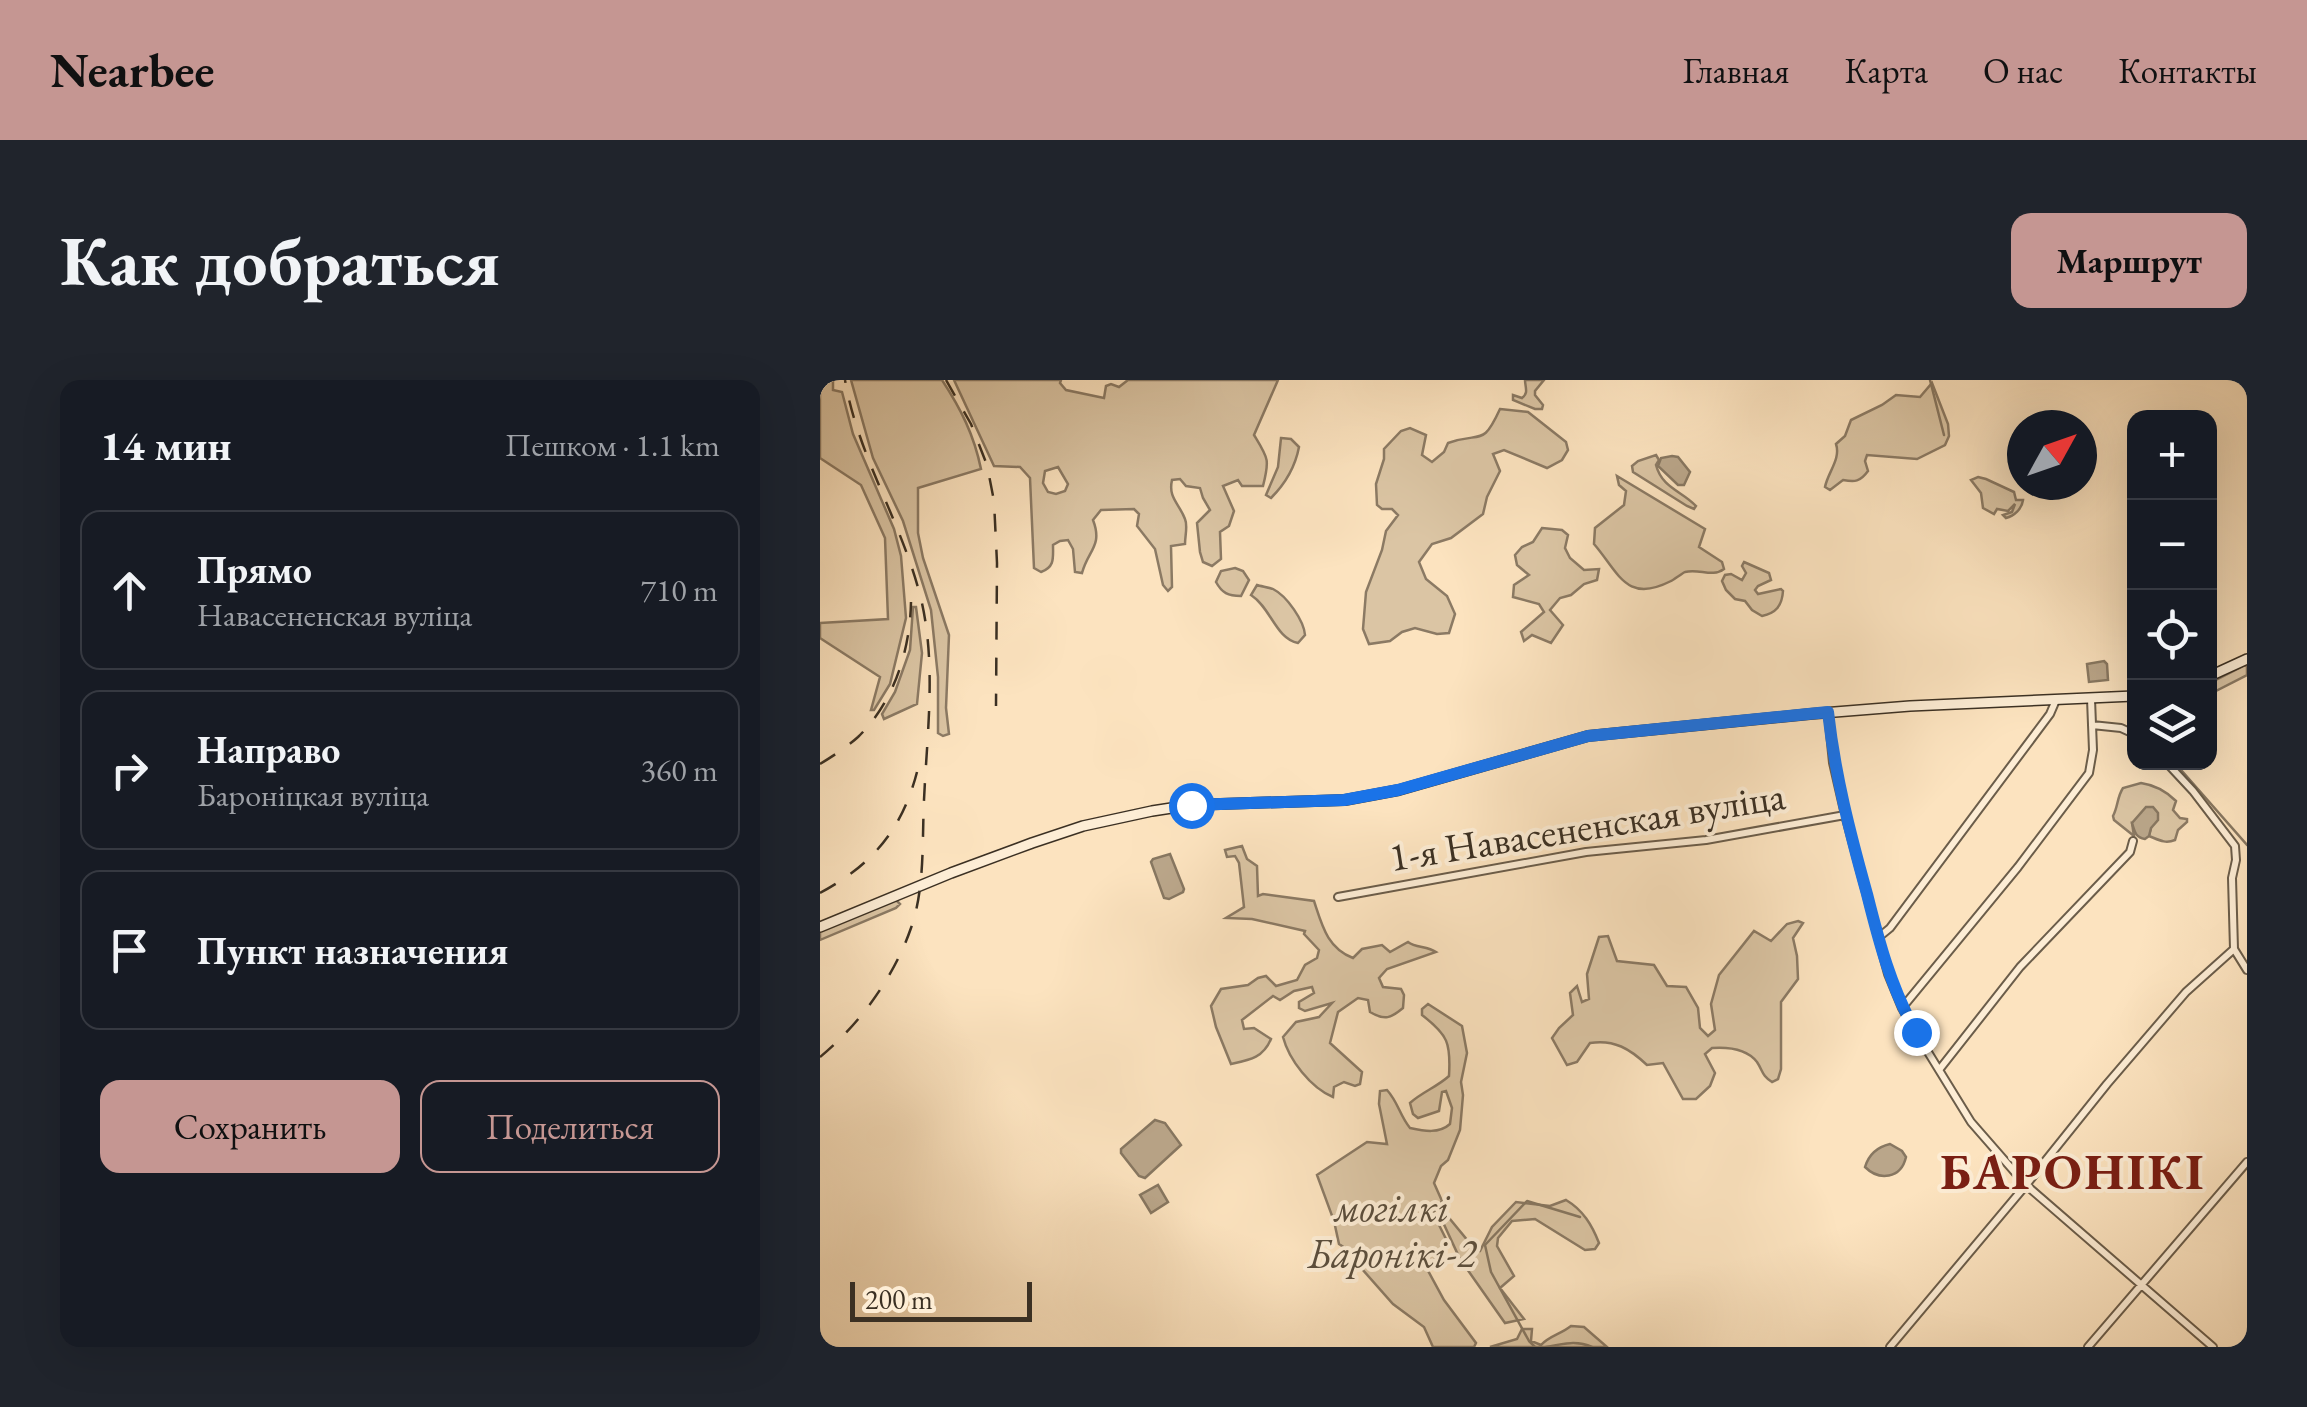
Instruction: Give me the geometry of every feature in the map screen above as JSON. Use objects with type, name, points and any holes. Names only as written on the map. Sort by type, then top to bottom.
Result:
[{"type":"main road","points":[[2217,673],[2247,659]]},
{"type":"main road","points":[[820,926],[987,859],[1115,818],[1191,805],[1344,800],[1398,790],[1588,736],[1828,712],[2127,696]]},
{"type":"street","points":[[1902,1008],[2089,773],[2093,750],[2091,697]]},
{"type":"street","points":[[1878,938],[1890,928],[2050,714],[2057,698]]},
{"type":"street","points":[[1828,712],[1833,763],[1846,816],[1888,974],[1902,1008],[1972,1122],[2026,1185],[2213,1347]]},
{"type":"street","points":[[2092,725],[2127,730]]},
{"type":"street","points":[[2174,770],[2236,846],[2232,878],[2234,949],[2247,970]]},
{"type":"street","name":"1-я Навасененская вуліца","points":[[1338,897],[1586,852],[1706,840],[1846,816]]},
{"type":"street","points":[[1940,1070],[2020,967],[2130,852],[2133,841]]},
{"type":"street","points":[[1890,1347],[2186,992],[2234,949]]},
{"type":"street","points":[[2088,1347],[2247,1162]]},
{"type":"green space","points":[[820,380],[833,380],[833,390],[842,392],[853,434],[894,529],[901,556],[906,618],[890,684],[874,710],[880,677],[820,638],[820,623],[888,619],[885,538],[861,485],[820,458]]},
{"type":"green space","points":[[851,380],[942,380],[966,423],[978,457],[981,469],[918,488],[918,533],[923,558],[949,635],[949,734],[943,736],[938,733],[938,677],[931,610],[903,521],[873,458]]},
{"type":"green space","points":[[954,380],[1061,380],[1066,390],[1104,398],[1106,386],[1119,387],[1128,380],[1278,380],[1254,435],[1266,459],[1263,486],[1242,486],[1238,480],[1223,486],[1234,511],[1229,526],[1220,532],[1221,559],[1212,566],[1203,562],[1200,552],[1197,523],[1210,510],[1200,488],[1186,486],[1180,479],[1172,480],[1173,496],[1186,528],[1185,544],[1171,546],[1172,587],[1168,591],[1163,585],[1155,549],[1137,526],[1139,514],[1134,509],[1101,510],[1093,520],[1095,542],[1082,573],[1075,572],[1068,540],[1053,545],[1049,568],[1041,572],[1034,568],[1030,478],[1020,467],[994,466]],"holes":[[[1058,467],[1068,484],[1065,491],[1048,492],[1043,483],[1045,471]]]},
{"type":"green space","points":[[1525,380],[1544,380],[1535,391],[1542,409],[1513,400],[1513,395],[1522,398],[1525,394]]},
{"type":"green space","points":[[1932,383],[1948,424],[1945,445],[1917,459],[1867,455],[1868,471],[1862,477],[1843,480],[1830,490],[1825,487],[1836,460],[1836,444],[1845,436],[1851,420],[1896,395],[1920,397]]},
{"type":"green space","points":[[1500,409],[1528,412],[1566,442],[1568,450],[1562,460],[1547,468],[1504,450],[1493,454],[1500,471],[1483,514],[1451,538],[1432,544],[1419,562],[1426,579],[1447,596],[1455,614],[1449,633],[1415,628],[1390,641],[1369,644],[1363,629],[1366,592],[1386,531],[1398,515],[1377,505],[1376,484],[1384,449],[1401,431],[1410,428],[1426,435],[1422,455],[1432,462],[1448,443],[1485,434]]},
{"type":"green space","points":[[1281,438],[1291,439],[1299,447],[1289,475],[1271,498],[1266,495],[1278,467]]},
{"type":"green space","points":[[1656,455],[1663,479],[1696,506],[1694,509],[1633,472],[1632,466],[1638,461]]},
{"type":"green space","points":[[1617,476],[1705,529],[1699,547],[1722,562],[1724,569],[1715,573],[1685,572],[1644,589],[1625,582],[1594,544],[1595,528],[1624,505],[1626,491]]},
{"type":"green space","points":[[1978,477],[2007,489],[2007,500],[2023,500],[2019,509],[2006,518],[2003,515],[2012,512],[2015,504],[2008,511],[1997,509],[1994,514],[1983,508],[1981,493],[1971,480]]},
{"type":"green space","points":[[1542,528],[1562,530],[1568,535],[1565,548],[1570,558],[1584,570],[1599,569],[1597,580],[1560,598],[1550,610],[1563,625],[1551,643],[1532,635],[1524,641],[1521,632],[1544,612],[1539,604],[1513,597],[1514,585],[1529,575],[1517,565],[1515,555],[1533,542]]},
{"type":"green space","points":[[1744,562],[1769,573],[1771,580],[1758,586],[1758,594],[1783,591],[1780,605],[1771,613],[1762,616],[1726,590],[1722,581],[1725,575],[1742,580],[1746,573]]},
{"type":"green space","points":[[1235,568],[1249,580],[1241,596],[1226,593],[1216,582],[1221,571]]},
{"type":"green space","points":[[1257,585],[1278,592],[1294,609],[1305,635],[1298,643],[1284,636],[1251,595]]},
{"type":"green space","points":[[913,607],[922,653],[917,704],[884,719],[882,714],[895,692],[910,650]]},
{"type":"green space","points":[[2247,664],[2247,675],[2217,690],[2217,679]]},
{"type":"green space","points":[[2141,783],[2168,794],[2176,801],[2173,810],[2187,819],[2175,840],[2156,839],[2149,836],[2151,828],[2132,823],[2134,836],[2114,820],[2123,788]]},
{"type":"green space","points":[[1242,846],[1247,859],[1257,866],[1258,896],[1314,901],[1327,935],[1344,954],[1353,958],[1362,949],[1382,945],[1390,952],[1408,942],[1436,952],[1387,969],[1379,978],[1383,987],[1401,989],[1404,995],[1403,1008],[1395,1014],[1375,1015],[1370,1012],[1368,1000],[1358,998],[1338,1012],[1330,1043],[1362,1072],[1360,1084],[1344,1082],[1334,1087],[1333,1097],[1302,1072],[1283,1037],[1296,1022],[1319,1017],[1332,1003],[1305,1011],[1299,1008],[1299,1002],[1314,993],[1312,987],[1294,991],[1280,1000],[1273,996],[1242,1020],[1244,1029],[1254,1028],[1271,1039],[1260,1054],[1250,1059],[1231,1064],[1216,1027],[1211,1006],[1221,989],[1248,985],[1266,976],[1276,986],[1297,980],[1305,965],[1317,958],[1319,950],[1305,931],[1252,919],[1226,918],[1244,907],[1239,863],[1235,856],[1227,857],[1225,850]]},
{"type":"green space","points":[[895,899],[900,904],[896,908],[820,940],[820,931]]},
{"type":"green space","points":[[1803,923],[1793,938],[1798,979],[1781,1002],[1781,1069],[1778,1079],[1772,1082],[1748,1054],[1712,1048],[1705,1054],[1715,1073],[1710,1086],[1696,1099],[1683,1099],[1663,1063],[1647,1065],[1621,1046],[1599,1042],[1590,1043],[1577,1062],[1567,1065],[1552,1038],[1573,1015],[1570,993],[1577,986],[1582,1002],[1589,999],[1587,974],[1599,937],[1608,936],[1617,961],[1654,965],[1667,986],[1686,987],[1698,1008],[1700,1028],[1708,1036],[1715,1030],[1711,1004],[1719,975],[1754,931],[1771,941],[1787,924]]},
{"type":"green space","name":"могілкі Баронікі-2","points":[[1428,1004],[1462,1026],[1467,1053],[1461,1082],[1460,1130],[1434,1183],[1442,1201],[1433,1213],[1449,1245],[1426,1267],[1444,1300],[1476,1343],[1474,1347],[1433,1347],[1424,1327],[1393,1304],[1351,1252],[1339,1244],[1317,1175],[1367,1142],[1387,1144],[1380,1091],[1387,1090],[1410,1128],[1436,1130],[1450,1124],[1452,1108],[1446,1091],[1442,1092],[1439,1111],[1418,1118],[1410,1103],[1449,1076],[1446,1041],[1422,1015]]},
{"type":"green space","points":[[1566,1200],[1586,1218],[1599,1243],[1595,1249],[1585,1250],[1535,1219],[1512,1221],[1498,1238],[1497,1246],[1514,1276],[1500,1288],[1524,1319],[1505,1323],[1460,1259],[1441,1218],[1445,1213],[1472,1251],[1480,1251],[1492,1227],[1516,1202],[1550,1206]]},
{"type":"green space","points":[[1571,1326],[1584,1327],[1607,1347],[1490,1347],[1517,1339],[1522,1329],[1532,1329],[1531,1341],[1541,1345]]},
{"type":"shaded area","points":[[1678,457],[1690,472],[1684,485],[1678,485],[1658,466],[1661,458]]},
{"type":"shaded area","points":[[2104,661],[2108,680],[2089,682],[2087,664]]},
{"type":"shaded area","points":[[2146,807],[2153,807],[2158,820],[2145,839],[2137,835],[2132,823]]},
{"type":"shaded area","points":[[1170,854],[1184,889],[1169,899],[1164,898],[1151,862]]},
{"type":"shaded area","points":[[1155,1120],[1165,1123],[1181,1145],[1145,1178],[1139,1176],[1121,1149]]},
{"type":"shaded area","points":[[1890,1144],[1906,1157],[1895,1174],[1883,1176],[1865,1167],[1874,1152]]},
{"type":"shaded area","points":[[1158,1185],[1168,1202],[1151,1213],[1140,1195]]},
{"type":"waterway","points":[[1930,380],[1944,435]]},
{"type":"waterway","points":[[2181,770],[2247,845]]},
{"type":"waterway","points":[[1535,1347],[1491,1272],[1485,1245],[1527,1201],[1580,1217]]},
{"type":"waterway","points":[[1546,1347],[1575,1343],[1592,1347]]},
{"type":"railway","points":[[820,1057],[874,999],[911,928],[921,881],[930,697],[928,645],[920,595],[869,462],[845,380]]},
{"type":"railway","points":[[946,380],[971,424],[987,465],[994,501],[996,706]]},
{"type":"railway","points":[[820,764],[858,737],[890,692],[903,657],[911,602]]},
{"type":"railway","points":[[820,893],[855,870],[882,844],[903,811],[917,772]]},
{"type":"district","name":"БАРОНІКІ","points":[[2073,1171]]},
{"type":"route","points":[[1191,805],[1344,800],[1398,790],[1588,736],[1828,712],[1833,763],[1888,974],[1916,1032]]}]
